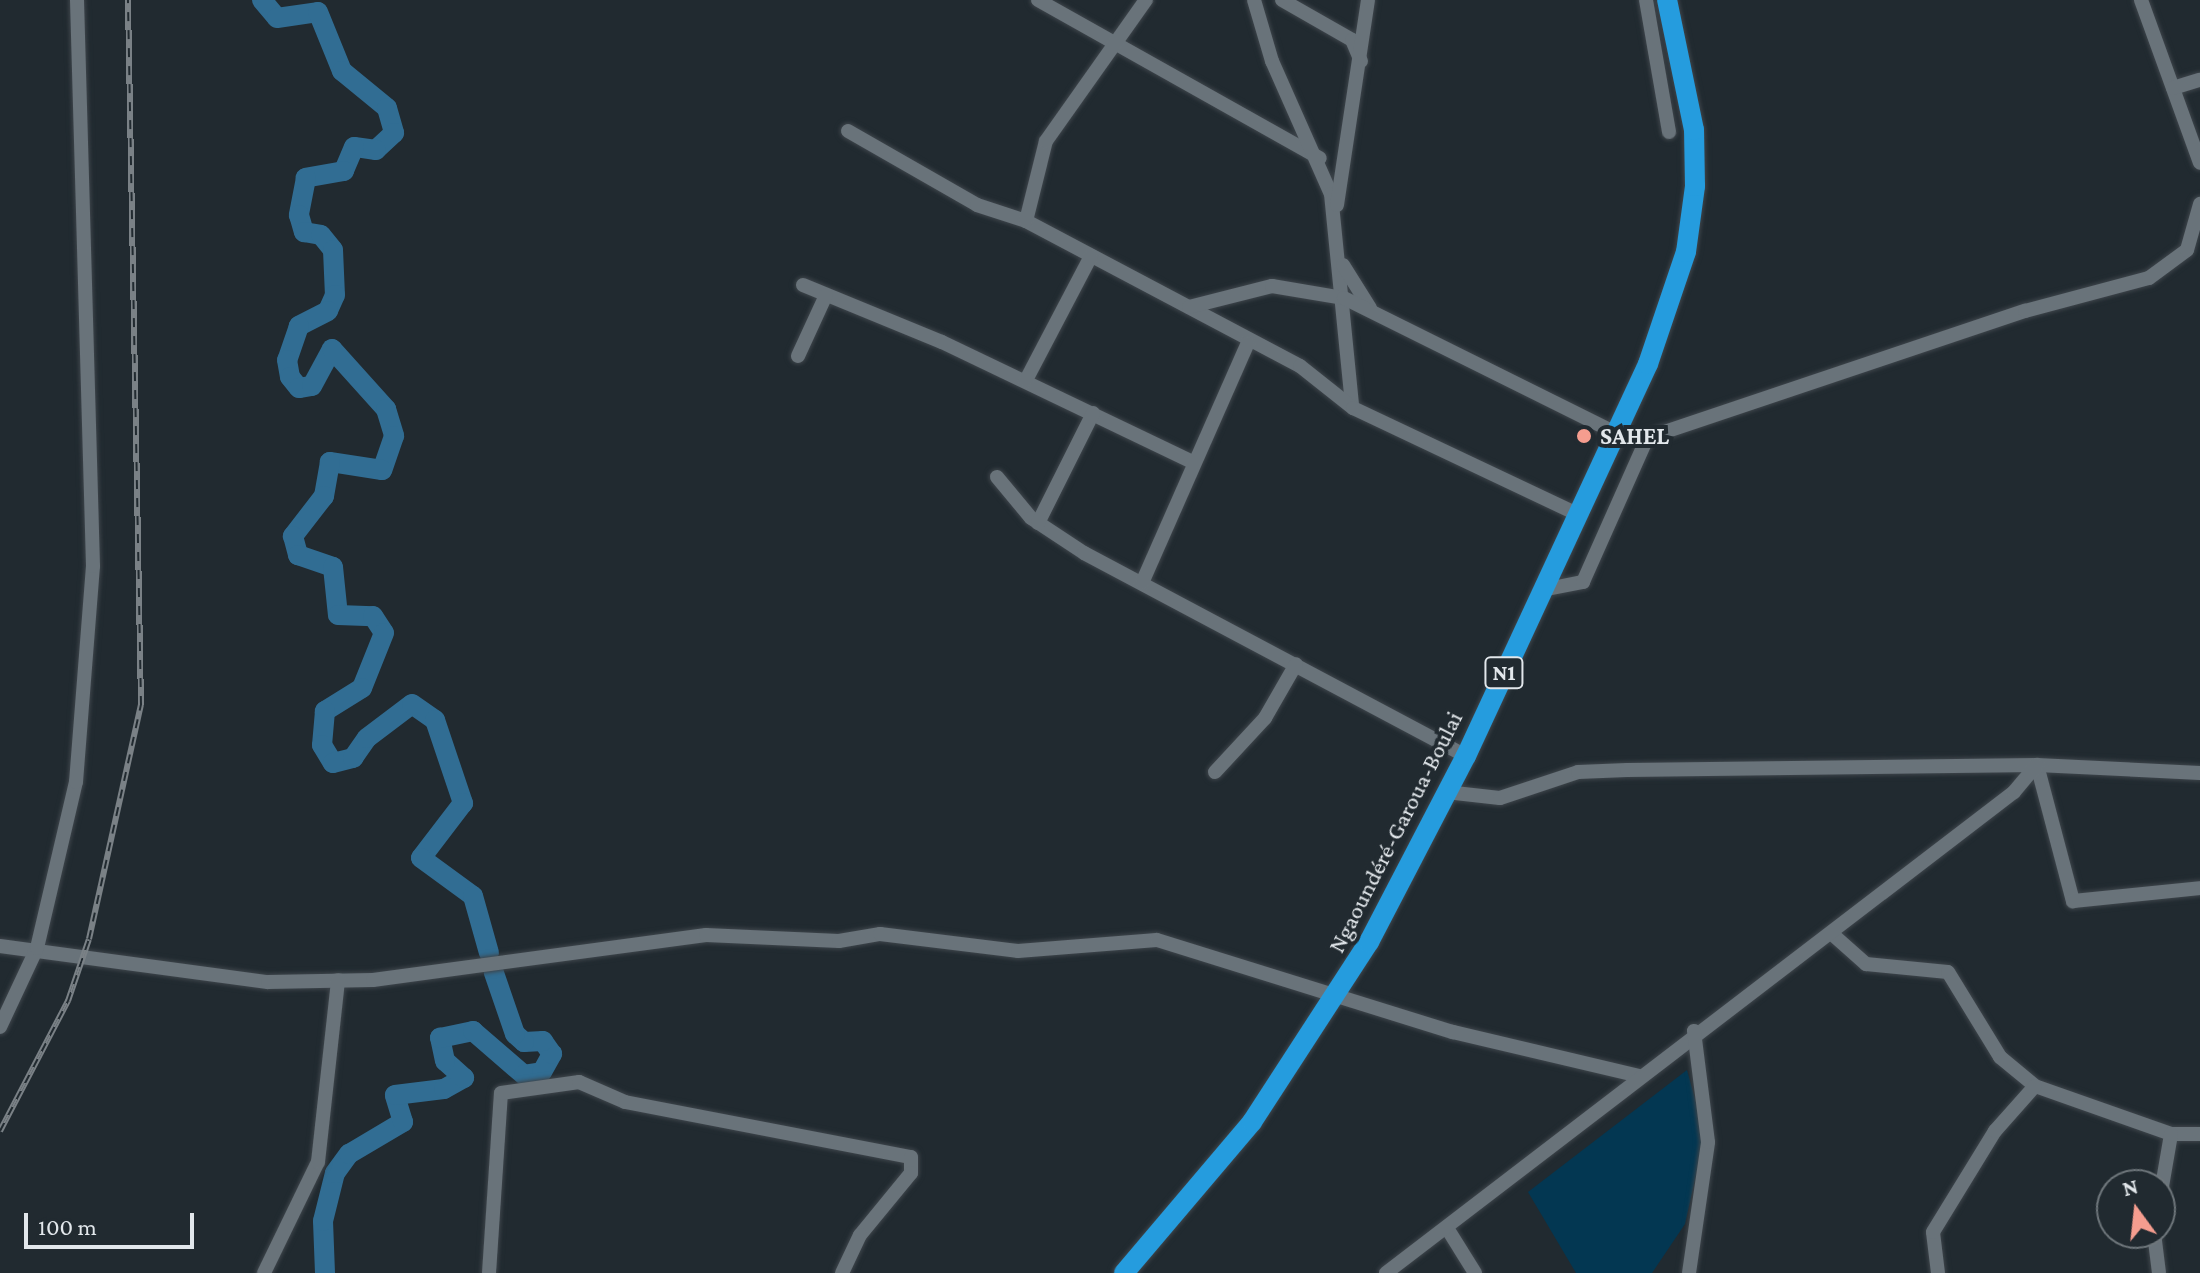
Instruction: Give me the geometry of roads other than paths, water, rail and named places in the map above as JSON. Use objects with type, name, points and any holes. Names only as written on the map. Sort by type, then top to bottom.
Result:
[{"type":"highway","name":"Ngaoundéré-Garoua-Boulai","points":[[1124,1273],[1233,1147],[1338,995],[1466,756],[1579,515],[1670,308],[1695,186],[1694,130],[1667,0]]},
{"type":"street","points":[[0,1027],[37,948],[76,782],[93,566],[77,0]]},
{"type":"street","points":[[1038,0],[1320,158]]},
{"type":"street","points":[[1026,221],[1046,141],[1146,0]]},
{"type":"street","points":[[1254,0],[1272,61],[1320,158],[1339,257],[1353,408]]},
{"type":"street","points":[[1282,0],[1352,40],[1361,61]]},
{"type":"street","points":[[1334,223],[1368,0]]},
{"type":"street","points":[[1646,0],[1669,132]]},
{"type":"street","points":[[2145,1],[2200,163]]},
{"type":"street","points":[[2173,88],[2200,80]]},
{"type":"street","points":[[848,131],[977,205],[1026,221],[1189,307],[1248,343],[1300,366],[1353,408],[1579,515]]},
{"type":"street","points":[[1542,590],[1583,582],[1647,438],[2025,311],[2149,278],[2187,250],[2200,204]]},
{"type":"street","points":[[1026,380],[1091,256]]},
{"type":"street","points":[[1339,257],[1372,310]]},
{"type":"street","points":[[803,285],[1026,380],[1193,462]]},
{"type":"street","points":[[1189,307],[1272,286],[1344,298],[1616,433]]},
{"type":"street","points":[[798,356],[826,295]]},
{"type":"street","points":[[1142,583],[1248,343]]},
{"type":"street","points":[[1038,523],[1093,413]]},
{"type":"street","points":[[997,477],[1038,523],[1142,583],[1296,664],[1387,720],[1466,756]]},
{"type":"street","points":[[1215,772],[1265,718],[1296,664]]},
{"type":"street","points":[[1446,792],[1500,798],[1578,772],[2037,765],[2200,773]]},
{"type":"street","points":[[2037,765],[2073,901],[2200,888]]},
{"type":"street","points":[[1386,1273],[1694,1031],[1743,999],[2014,792],[2037,765]]},
{"type":"street","points":[[1831,933],[1866,964],[1948,972],[2015,1071],[2035,1086],[2171,1134],[2200,1134]]},
{"type":"street","points":[[0,946],[37,948],[155,972],[338,980],[652,938],[880,934],[1018,951],[1157,940],[1453,1032],[1639,1076]]},
{"type":"street","points":[[264,1273],[318,1162],[338,980]]},
{"type":"street","points":[[1689,1273],[1708,1142],[1694,1031]]},
{"type":"street","points":[[2015,1071],[2016,1102]]},
{"type":"street","points":[[489,1273],[501,1093],[579,1082],[625,1102],[911,1157],[911,1173],[860,1235],[842,1273]]},
{"type":"street","points":[[1938,1273],[1933,1232],[2016,1102],[2035,1086]]},
{"type":"street","points":[[2165,1169],[2171,1134]]},
{"type":"street","points":[[1447,1228],[1475,1273]]},
{"type":"street","points":[[2156,1249],[2159,1273]]},
{"type":"waterway","points":[[262,0],[277,18],[318,12],[342,71],[387,108],[394,133],[376,150],[354,147],[344,171],[306,178],[299,215],[304,232],[321,235],[333,250],[335,295],[328,311],[299,326],[287,360],[290,377],[299,388],[312,386],[332,349],[386,409],[394,436],[382,470],[330,462],[324,496],[293,536],[298,555],[333,567],[338,615],[373,616],[384,633],[362,688],[325,711],[322,745],[333,763],[353,758],[367,738],[412,704],[435,720],[463,803],[421,858],[473,896],[489,953]]},
{"type":"waterway","points":[[325,1273],[323,1221],[335,1173],[349,1154],[403,1122],[395,1095],[444,1089],[464,1078],[445,1061],[440,1038],[473,1031],[524,1075],[542,1072],[552,1054],[543,1041],[524,1042],[515,1034],[494,973]]},
{"type":"railway","points":[[0,1131],[68,1001],[89,939],[141,705],[128,0]]},
{"type":"place","name":"SAHEL","points":[[1584,436]]}]
